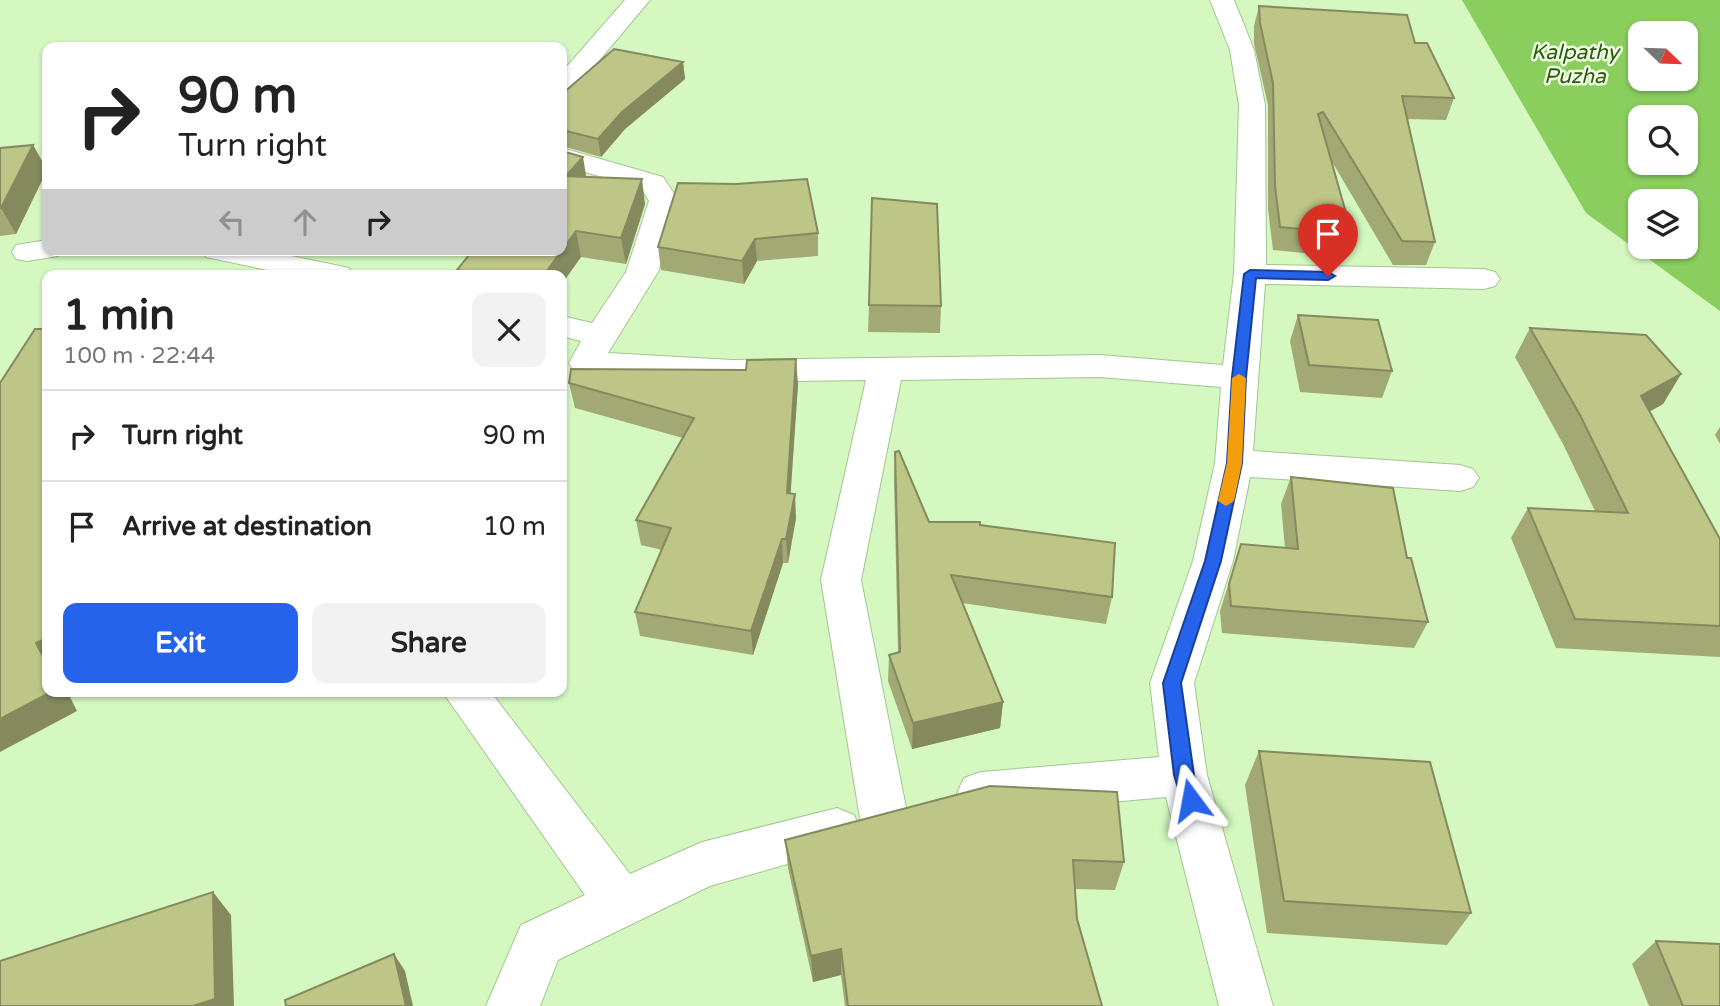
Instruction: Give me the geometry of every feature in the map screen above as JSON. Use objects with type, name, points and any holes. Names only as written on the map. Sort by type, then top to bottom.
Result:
[{"type":"street","points":[[567,82],[638,0]]},
{"type":"street","points":[[1222,0],[1242,50],[1252,105],[1250,274],[1239,377],[1234,463],[1213,561],[1172,683],[1184,775],[1245,1006]]},
{"type":"street","points":[[567,157],[653,183],[664,201],[642,272],[583,359]]},
{"type":"street","points":[[246,256],[314,270]]},
{"type":"street","points":[[1250,274],[1484,279]]},
{"type":"street","points":[[567,334],[583,359]]},
{"type":"street","points":[[583,359],[732,371],[1100,366],[1239,377]]},
{"type":"street","points":[[886,370],[841,580],[913,811]]},
{"type":"street","points":[[1234,463],[1460,478]]},
{"type":"street","points":[[468,697],[621,904]]},
{"type":"street","points":[[513,1006],[539,943],[702,865],[985,792],[1184,775]]},
{"type":"water","name":"Kalpathy Puzha","points":[[1462,0],[1720,0],[1720,311],[1649,259],[1698,259],[1698,189],[1628,189],[1628,244],[1586,213]]},
{"type":"building","points":[[1259,6],[1407,15],[1415,43],[1427,43],[1454,98],[1402,96],[1435,242],[1402,241],[1323,112],[1318,114],[1352,234],[1280,227],[1275,186],[1273,83]]},
{"type":"building","points":[[614,49],[683,62],[622,112],[598,139],[567,131],[567,90]]},
{"type":"building","points":[[33,145],[1,208],[0,208],[0,148]]},
{"type":"building","points":[[567,152],[583,157],[567,175]]},
{"type":"building","points":[[567,176],[642,179],[621,238],[576,231],[567,243]]},
{"type":"building","points":[[807,179],[818,233],[755,239],[742,261],[658,247],[678,183],[736,184]]},
{"type":"building","points":[[872,198],[937,204],[941,306],[869,305]]},
{"type":"building","points":[[468,256],[558,256],[548,270],[457,270]]},
{"type":"building","points":[[1298,315],[1378,320],[1392,371],[1309,365]]},
{"type":"building","points":[[1530,328],[1646,335],[1681,374],[1641,396],[1720,539],[1720,626],[1575,619],[1528,508],[1628,513],[1580,415]]},
{"type":"building","points":[[35,329],[42,329],[42,640],[36,643],[42,654],[42,697],[0,719],[0,383]]},
{"type":"building","points":[[796,359],[787,493],[795,494],[786,539],[782,539],[751,631],[635,612],[671,528],[636,520],[694,418],[569,383],[571,369],[746,370],[747,360]]},
{"type":"building","points":[[899,451],[929,522],[980,522],[980,525],[1115,543],[1112,597],[951,575],[1003,702],[913,723],[889,655],[900,652],[895,452]]},
{"type":"building","points":[[1291,477],[1393,488],[1407,558],[1411,558],[1428,622],[1231,606],[1229,584],[1241,544],[1298,549]]},
{"type":"building","points":[[1259,751],[1430,762],[1471,913],[1284,901]]},
{"type":"building","points":[[990,786],[1117,792],[1124,862],[1073,860],[1077,919],[1102,1006],[848,1006],[841,949],[811,956],[785,840]]},
{"type":"building","points":[[213,892],[215,999],[193,1006],[0,1006],[0,961]]},
{"type":"building","points":[[1656,941],[1720,944],[1720,1006],[1683,1006]]},
{"type":"building","points":[[394,954],[406,1006],[286,1006],[285,1000]]},
{"type":"slow traffic","points":[[1226,501],[1234,463],[1239,378]]},
{"type":"route","points":[[1191,800],[1184,775],[1172,683],[1213,561],[1234,463],[1239,377],[1250,274],[1328,276]]}]
